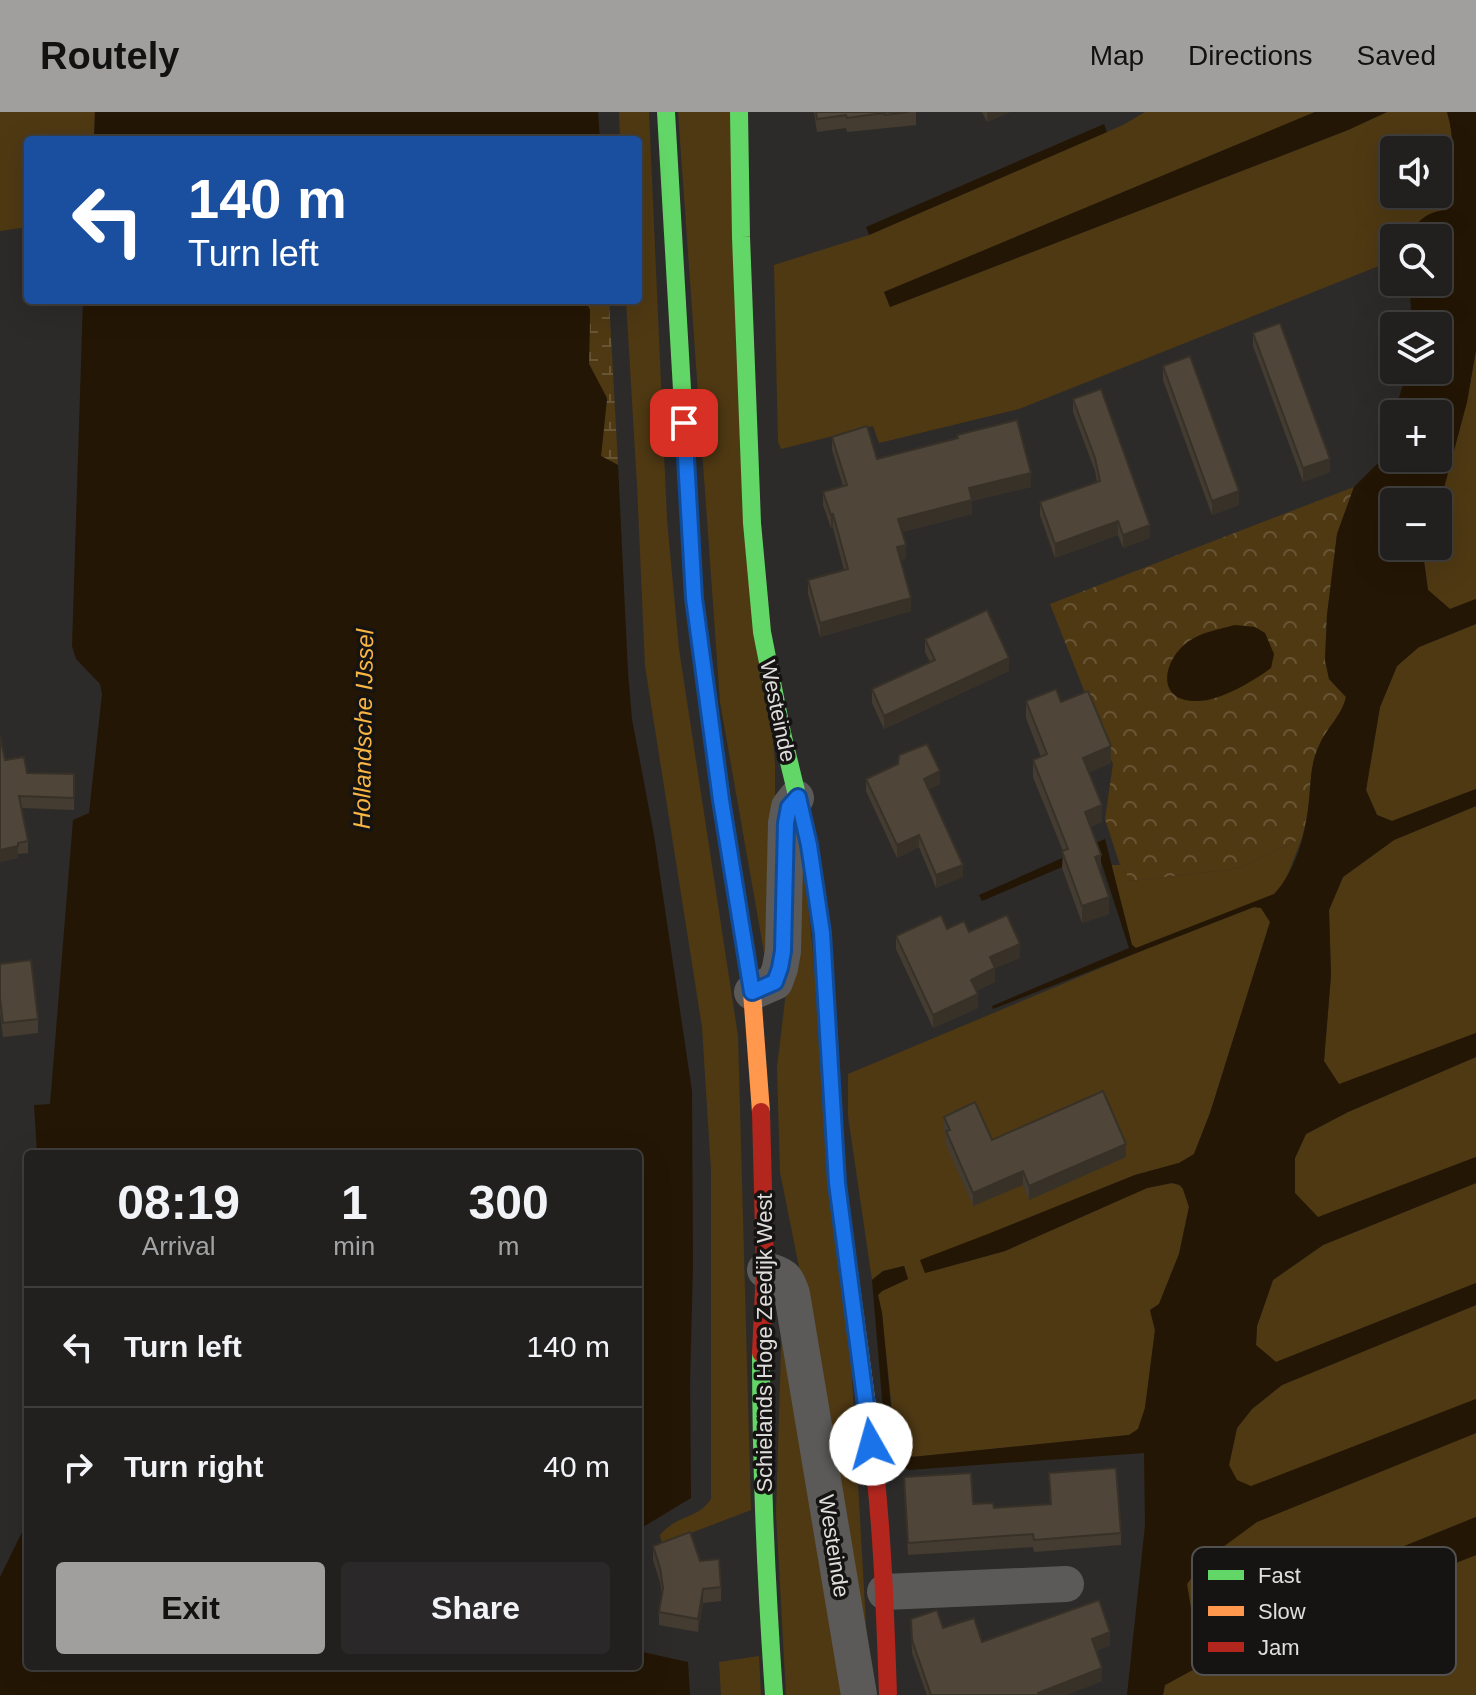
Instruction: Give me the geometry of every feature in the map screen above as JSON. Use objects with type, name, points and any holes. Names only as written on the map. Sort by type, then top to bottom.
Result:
[{"type":"street","name":"Schielands Hoge Zeedijk West","points":[[666,112],[694,598],[721,800],[752,992],[763,1136],[765,1270],[761,1325],[761,1417],[766,1579],[774,1695]]},
{"type":"street","name":"Westeinde","points":[[739,112],[752,523],[762,632],[809,845],[822,933],[837,1183],[876,1475],[885,1592],[888,1695]]},
{"type":"street","points":[[752,992],[775,982],[780,968],[786,823],[789,807],[798,797]]},
{"type":"street","name":"Westeinde","points":[[765,1270],[786,1278],[792,1294],[859,1695]]},
{"type":"street","name":"Westeinde","points":[[885,1592],[1066,1584]]},
{"type":"green space","points":[[0,112],[95,112],[94,136],[24,136],[24,228],[0,231]]},
{"type":"green space","points":[[619,112],[649,112],[667,520],[679,649],[738,1036],[751,1510],[662,1544],[660,1535],[666,1529],[700,1510],[711,1499],[711,1170],[702,1027],[645,666],[626,304],[642,304],[642,136],[620,136]]},
{"type":"green space","points":[[678,112],[730,112],[775,766],[775,904],[765,958],[720,702]]},
{"type":"green space","points":[[1145,112],[1315,112],[884,292],[890,307],[1348,130],[1387,112],[1447,112],[1450,124],[1451,136],[1380,136],[1380,208],[1447,208],[1415,224],[1380,224],[1380,266],[1019,409],[879,443],[873,426],[781,449],[778,442],[774,265],[869,235],[1123,125]]},
{"type":"green space","points":[[587,304],[609,304],[618,465],[601,456],[607,399],[589,364],[590,310]]},
{"type":"green space","points":[[1476,350],[1476,599],[1450,609],[1428,590],[1424,561],[1452,560],[1452,488],[1444,488],[1448,472],[1452,472],[1452,458],[1467,402]]},
{"type":"green space","points":[[1354,487],[1337,534],[1325,660],[1329,679],[1346,697],[1316,752],[1302,838],[1240,868],[1131,881],[1120,865],[1105,819],[1113,764],[1050,604]]},
{"type":"green space","points":[[1476,624],[1476,789],[1392,821],[1377,815],[1366,790],[1380,707],[1397,666],[1419,647]]},
{"type":"green space","points":[[1476,806],[1476,1033],[1339,1085],[1324,1061],[1331,975],[1329,910],[1343,877],[1394,840]]},
{"type":"green space","points":[[1302,838],[1284,884],[1275,894],[1136,948],[1132,945],[1111,865],[1120,865],[1131,881],[1240,868]]},
{"type":"green space","points":[[803,851],[849,1325],[869,1677],[823,1387],[780,1172],[777,1067]]},
{"type":"green space","points":[[1254,907],[1261,908],[1270,922],[1210,1113],[1194,1154],[1179,1163],[1135,1175],[993,1232],[925,1273],[1005,1251],[1147,1188],[1172,1183],[1179,1185],[1189,1207],[1179,1254],[1159,1304],[1150,1310],[1155,1330],[1145,1408],[1138,1429],[1129,1435],[918,1456],[902,1454],[896,1449],[878,1295],[908,1279],[904,1266],[883,1271],[872,1280],[848,1116],[848,1074]]},
{"type":"green space","points":[[1476,1057],[1476,1157],[1317,1218],[1295,1193],[1295,1158],[1306,1134],[1348,1112]]},
{"type":"green space","points":[[1476,1183],[1476,1283],[1276,1362],[1256,1346],[1257,1326],[1273,1280],[1323,1245]]},
{"type":"green space","points":[[1476,1305],[1476,1399],[1251,1487],[1236,1480],[1229,1465],[1237,1428],[1252,1409],[1282,1385]]},
{"type":"green space","points":[[782,1317],[846,1695],[786,1695],[776,1513]]},
{"type":"green space","points":[[1476,1433],[1476,1517],[1402,1547],[1218,1547],[1270,1494],[1258,1521]]},
{"type":"green space","points":[[1476,1555],[1476,1695],[1163,1695],[1165,1685],[1192,1670],[1192,1675],[1456,1675],[1456,1563]]},
{"type":"green space","points":[[1192,1577],[1192,1615],[1187,1584]]},
{"type":"green space","points":[[759,1656],[761,1695],[721,1695],[719,1662]]},
{"type":"water","points":[[95,112],[598,112],[600,136],[94,136]]},
{"type":"water","points":[[1315,112],[1387,112],[1348,130],[890,307],[884,292]]},
{"type":"water","points":[[1447,112],[1476,112],[1476,350],[1467,402],[1452,458],[1452,400],[1398,400],[1403,384],[1452,384],[1452,312],[1411,312],[1410,296],[1452,296],[1452,224],[1418,224],[1434,212],[1452,208],[1452,136]]},
{"type":"water","points":[[1104,124],[1107,132],[869,235],[866,227]]},
{"type":"water","name":"Hollandsche IJssel","points":[[83,304],[587,304],[590,310],[589,364],[607,398],[601,456],[618,465],[632,719],[654,835],[692,1091],[691,1498],[642,1528],[642,1150],[37,1150],[34,1105],[50,1104],[73,820],[89,813],[102,694],[100,684],[76,659],[72,646]]},
{"type":"water","points":[[1380,457],[1380,472],[1448,472],[1444,488],[1380,488],[1380,560],[1424,560],[1428,590],[1450,609],[1476,599],[1476,624],[1419,647],[1397,666],[1380,707],[1366,790],[1377,815],[1392,821],[1476,789],[1476,806],[1394,840],[1343,877],[1329,910],[1331,975],[1324,1061],[1339,1084],[1476,1033],[1476,1057],[1348,1112],[1306,1134],[1295,1158],[1295,1193],[1318,1217],[1476,1157],[1476,1183],[1323,1245],[1273,1280],[1257,1326],[1256,1345],[1276,1362],[1476,1283],[1476,1305],[1282,1385],[1252,1409],[1237,1428],[1229,1465],[1237,1480],[1251,1486],[1476,1399],[1476,1433],[1257,1522],[1223,1547],[1192,1547],[1192,1577],[1187,1584],[1192,1615],[1192,1670],[1165,1685],[1163,1695],[1127,1695],[1145,1525],[1144,1453],[909,1470],[887,1458],[872,1280],[883,1271],[904,1266],[908,1279],[878,1295],[895,1449],[901,1454],[918,1456],[1129,1435],[1138,1429],[1145,1408],[1155,1330],[1150,1310],[1159,1304],[1179,1254],[1189,1207],[1180,1185],[1172,1183],[1147,1188],[1005,1251],[925,1273],[920,1260],[1135,1175],[1179,1163],[1194,1154],[1210,1113],[1270,922],[1261,908],[1254,907],[993,1009],[992,1006],[1129,948],[1099,855],[982,901],[979,895],[1105,839],[1132,945],[1136,948],[1274,894],[1299,851],[1316,753],[1346,697],[1329,679],[1325,660],[1337,534],[1354,487],[1378,463]]},
{"type":"water","points":[[1235,625],[1255,627],[1265,633],[1274,654],[1271,668],[1245,685],[1216,698],[1197,701],[1174,695],[1167,678],[1180,649],[1200,635]]},
{"type":"water","points":[[1476,1517],[1476,1555],[1456,1563],[1456,1547],[1402,1547]]},
{"type":"water","points":[[24,1528],[24,1670],[642,1670],[642,1652],[688,1662],[690,1695],[0,1695],[0,1577]]},
{"type":"building","points":[[816,112],[909,112],[817,119]]},
{"type":"building","points":[[1280,323],[1330,459],[1303,468],[1253,333]]},
{"type":"building","points":[[1190,356],[1239,491],[1212,501],[1163,366]]},
{"type":"building","points":[[1101,389],[1150,525],[1123,535],[1118,521],[1055,544],[1040,502],[1100,481],[1095,458],[1073,399]]},
{"type":"building","points":[[1017,420],[1031,473],[969,488],[972,500],[898,519],[906,545],[897,547],[911,598],[820,623],[808,580],[848,569],[833,514],[823,492],[847,485],[832,437],[867,426],[877,459]]},
{"type":"building","points":[[987,610],[1009,658],[884,716],[872,689],[935,660],[925,639]]},
{"type":"building","points":[[1056,689],[1061,702],[1088,691],[1111,746],[1083,758],[1102,805],[1085,812],[1101,855],[1095,857],[1109,897],[1082,906],[1062,851],[1068,849],[1033,760],[1047,754],[1026,701]]},
{"type":"building","points":[[0,737],[5,760],[24,757],[27,773],[74,774],[74,798],[19,796],[28,841],[0,850]]},
{"type":"building","points":[[927,744],[940,771],[924,779],[963,865],[936,875],[919,835],[897,845],[866,779],[898,764],[899,755]]},
{"type":"building","points":[[941,915],[947,929],[964,921],[969,932],[1007,915],[1020,944],[990,957],[995,968],[971,980],[978,994],[933,1015],[896,936]]},
{"type":"building","points":[[31,960],[38,1019],[3,1023],[0,964]]},
{"type":"building","points":[[1103,1091],[1126,1144],[1029,1186],[1023,1171],[973,1193],[946,1131],[950,1130],[944,1117],[975,1102],[992,1140]]},
{"type":"building","points":[[1116,1468],[1121,1533],[1034,1540],[1033,1534],[908,1543],[904,1477],[971,1473],[973,1504],[993,1503],[994,1508],[1051,1504],[1049,1473]]},
{"type":"building","points":[[690,1532],[700,1561],[719,1559],[721,1587],[703,1589],[698,1619],[659,1612],[663,1588],[653,1546]]},
{"type":"building","points":[[1099,1600],[1110,1632],[1092,1639],[1102,1668],[1038,1695],[931,1695],[912,1640],[911,1619],[937,1610],[943,1628],[974,1618],[982,1642]]},
{"type":"traffic: fast","points":[[666,112],[694,598],[721,797]]},
{"type":"traffic: fast","points":[[739,112],[752,523],[762,632],[813,872]]},
{"type":"traffic: fast","points":[[761,1353],[764,1524],[774,1695]]},
{"type":"traffic: slow","points":[[721,797],[752,992],[761,1112]]},
{"type":"traffic: slow","points":[[813,872],[822,933],[837,1183],[870,1428]]},
{"type":"traffic: jam","points":[[761,1112],[765,1270],[761,1353]]},
{"type":"traffic: jam","points":[[870,1428],[880,1528],[888,1695]]},
{"type":"route","points":[[684,423],[694,598],[721,800],[752,992],[775,982],[780,968],[786,823],[789,807],[798,797],[809,845],[822,933],[837,1183],[871,1444]]}]
